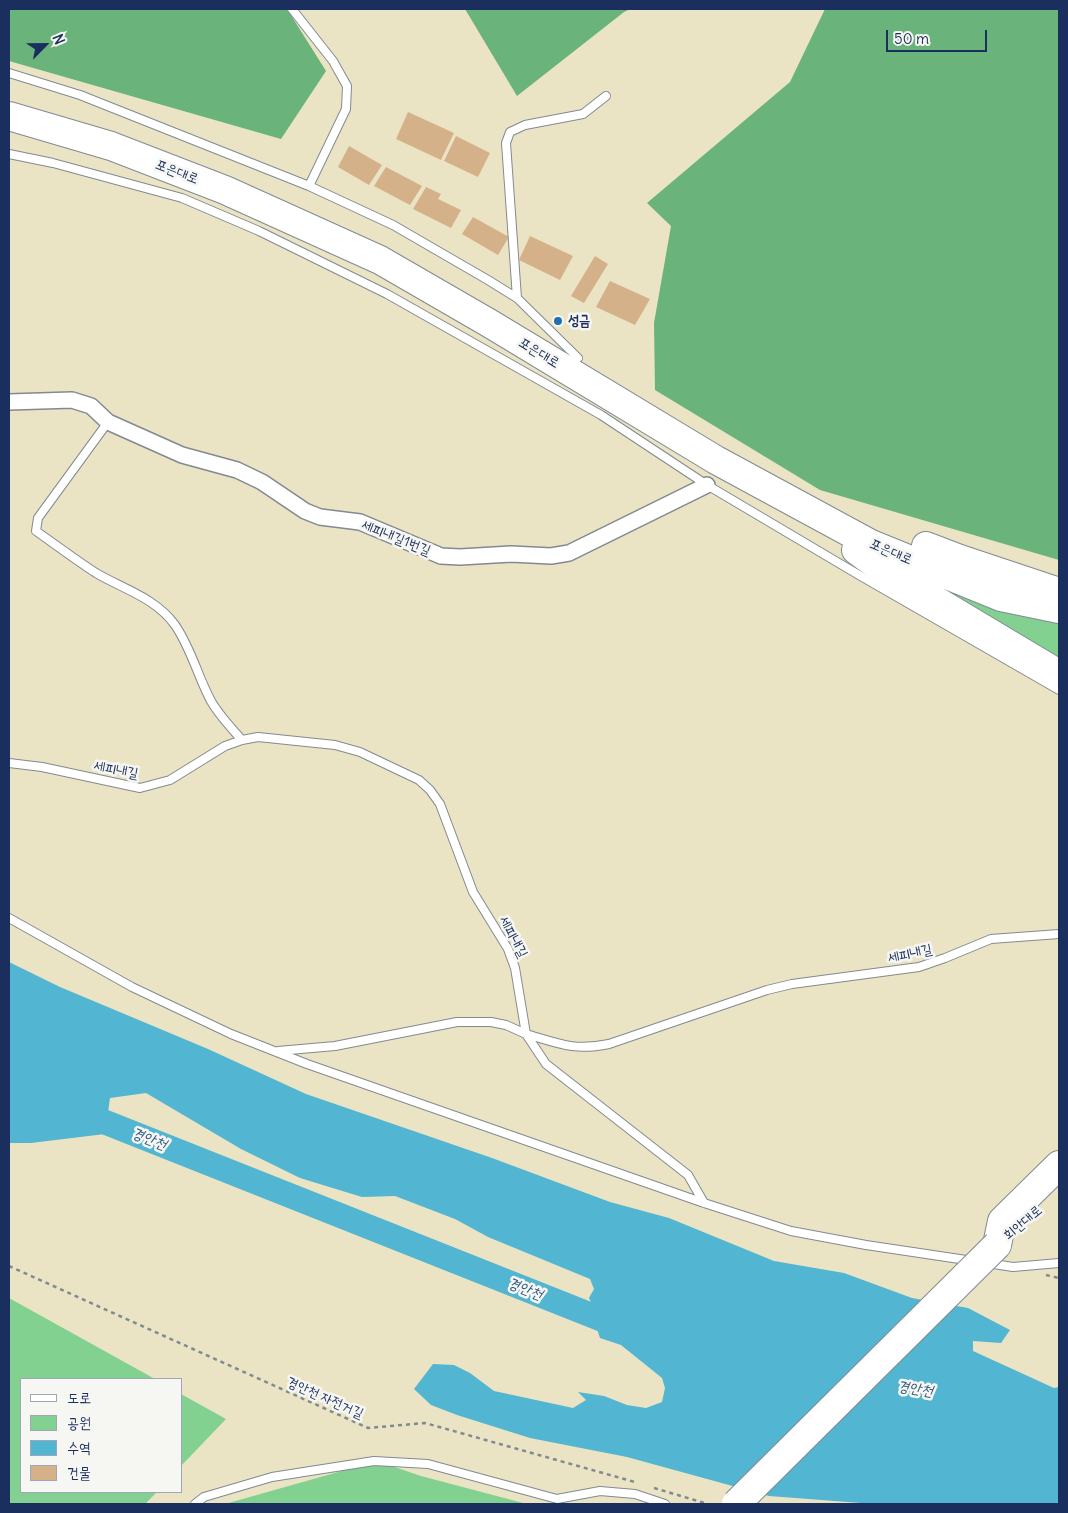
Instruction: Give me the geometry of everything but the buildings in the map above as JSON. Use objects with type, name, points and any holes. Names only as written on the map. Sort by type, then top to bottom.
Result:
[{"type":"highway","name":"포은대로","points":[[9,98],[81,120],[226,175],[338,223],[419,264],[524,324],[768,474],[856,518],[960,559],[1059,592]]},
{"type":"highway","name":"포은대로","points":[[9,116],[112,146],[225,190],[380,260],[716,460],[871,544],[1001,597],[1059,609]]},
{"type":"highway","points":[[9,122],[50,127]]},
{"type":"highway","points":[[768,487],[875,564],[1059,674]]},
{"type":"highway","points":[[960,559],[1059,576]]},
{"type":"highway","name":"회안대로","points":[[997,1245],[1002,1221],[1059,1165]]},
{"type":"highway","name":"회안대로","points":[[997,1245],[1033,1218],[1059,1190]]},
{"type":"highway","points":[[736,1504],[997,1245]]},
{"type":"street","name":"세피내길1번길","points":[[9,402],[72,400],[91,406],[108,422],[182,455],[237,470],[262,482],[305,511],[320,517],[360,522],[441,556],[460,557],[511,554],[551,556],[570,553],[707,485]]},
{"type":"lane","points":[[292,9],[333,61],[347,86],[346,110],[309,186]]},
{"type":"lane","points":[[9,73],[80,95],[309,186],[393,225],[516,298],[578,358]]},
{"type":"lane","points":[[516,298],[506,143],[510,132],[524,125],[583,114],[606,96]]},
{"type":"lane","points":[[9,154],[53,162],[182,198],[259,231],[387,294],[592,410],[707,485],[1059,690]]},
{"type":"lane","points":[[108,422],[38,518],[36,531],[97,573],[145,598],[164,612],[175,624],[184,640],[211,702],[242,740]]},
{"type":"lane","name":"세피내길","points":[[9,763],[42,767],[140,788],[170,780],[225,746],[258,737],[335,745],[360,752],[418,780],[430,790],[440,804],[473,892],[508,950],[515,968],[526,1034],[568,1047],[589,1048],[609,1044],[767,990],[792,984],[919,967],[992,938],[1059,934]]},
{"type":"lane","points":[[9,918],[132,987],[231,1034],[704,1203],[791,1231],[866,1245],[1013,1268],[1059,1263]]},
{"type":"lane","points":[[275,1051],[335,1046],[457,1022],[506,1024],[526,1034],[546,1064],[688,1175],[704,1203]]},
{"type":"lane","points":[[195,1504],[204,1497],[272,1477],[374,1461],[428,1464],[558,1499],[600,1491],[635,1494],[665,1504]]},
{"type":"path","name":"경안천 자전거길","points":[[9,1266],[368,1428],[425,1423],[639,1484]]},
{"type":"path","points":[[648,1486],[708,1504]]},
{"type":"green space","points":[[9,9],[287,9],[326,71],[281,139],[9,61]]},
{"type":"green space","points":[[465,9],[630,9],[517,96]]},
{"type":"green space","points":[[825,9],[1059,9],[1059,560],[820,490],[655,390],[654,323],[671,226],[647,203],[790,82]]},
{"type":"green space","points":[[922,581],[1059,623],[1059,663]]},
{"type":"green space","points":[[9,1298],[153,1378],[20,1378],[20,1493],[156,1493],[145,1504],[9,1504]]},
{"type":"green space","points":[[182,1395],[226,1419],[182,1465]]},
{"type":"green space","points":[[377,1461],[421,1476],[527,1504],[225,1504]]},
{"type":"water","points":[[9,962],[60,987],[208,1049],[306,1094],[492,1158],[610,1202],[669,1218],[774,1261],[844,1273],[912,1298],[968,1308],[1010,1330],[1001,1343],[973,1341],[973,1351],[1054,1388],[1059,1387],[1059,1504],[874,1504],[769,1496],[627,1457],[530,1438],[431,1405],[414,1389],[433,1364],[454,1365],[470,1373],[494,1391],[573,1408],[586,1400],[578,1392],[604,1396],[627,1405],[646,1408],[662,1402],[665,1388],[662,1378],[621,1345],[600,1338],[589,1298],[594,1289],[590,1279],[488,1237],[455,1219],[395,1196],[362,1197],[300,1178],[241,1149],[146,1093],[110,1098],[105,1134],[31,1143],[9,1143]]},
{"type":"waterway","name":"경안천","points":[[9,1101],[77,1111],[626,1329]]},
{"type":"place","name":"성금","points":[[558,321]]}]
